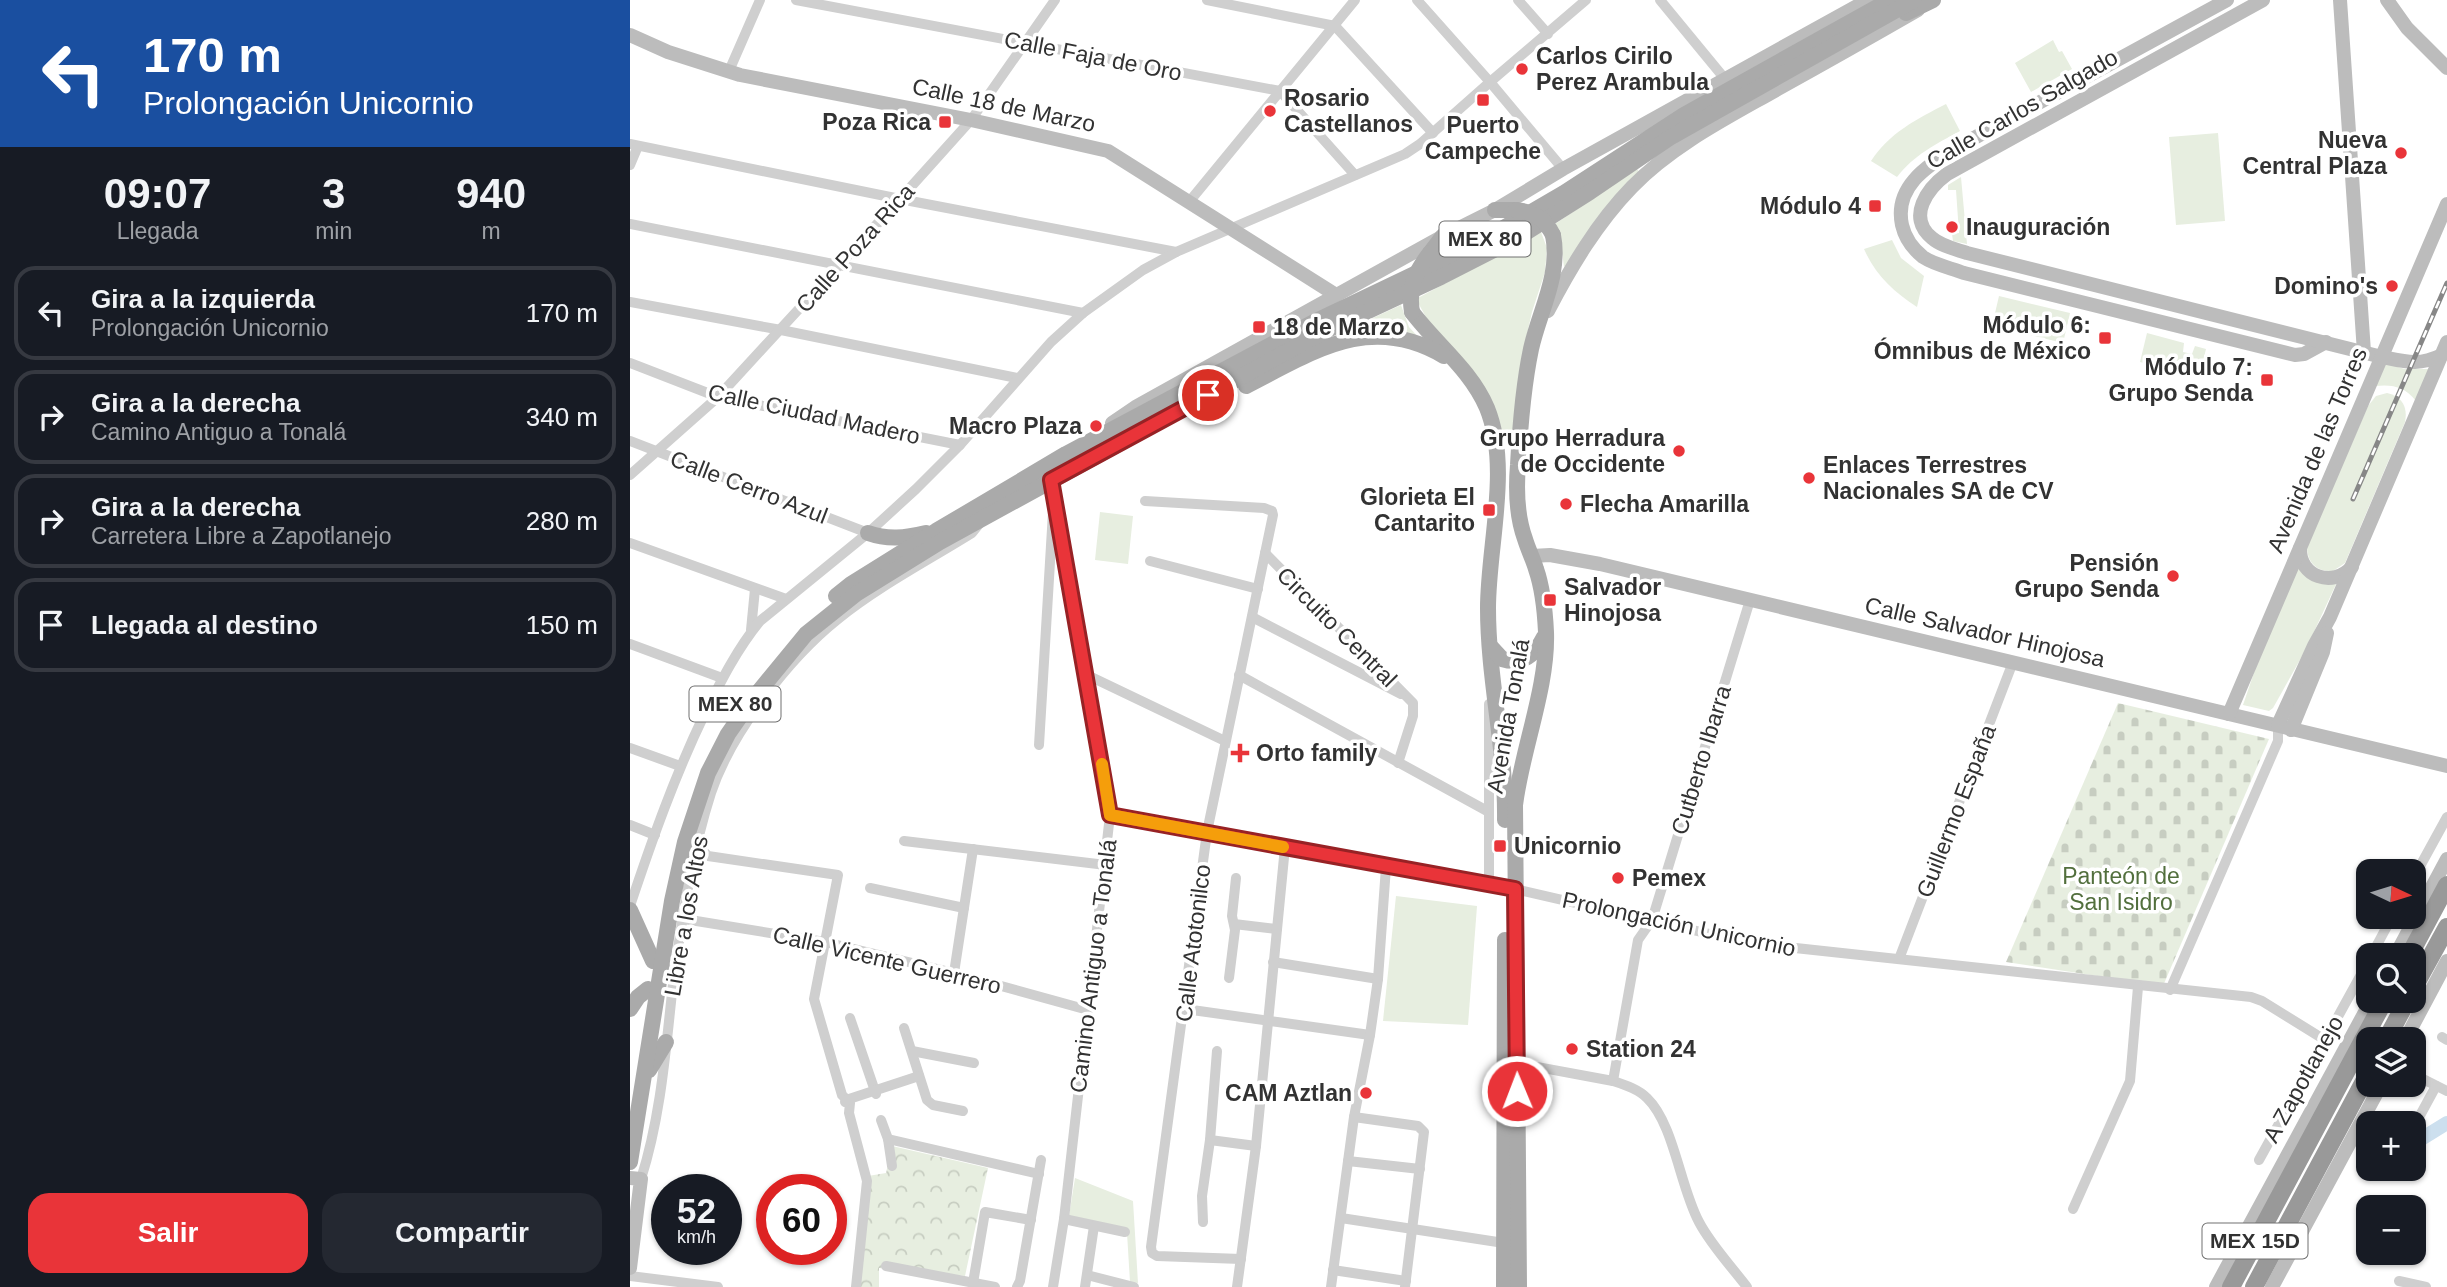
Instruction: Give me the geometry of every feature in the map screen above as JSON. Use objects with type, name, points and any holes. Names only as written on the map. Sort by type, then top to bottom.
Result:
[{"type":"highway","points":[[2416,943],[2447,885]]},
{"type":"highway","points":[[2426,965],[2447,927]]},
{"type":"highway","points":[[2354,1033],[2369,1013]]},
{"type":"highway","name":"MEX 15D","points":[[2231,1287],[2378,1013]]},
{"type":"highway","name":"MEX 15D","points":[[2254,1287],[2356,1096]]},
{"type":"main road","name":"MEX 80","points":[[630,1106],[648,989],[663,967],[676,839],[700,769],[739,698],[764,665],[802,625],[851,584],[1066,454],[1314,322],[1469,248],[1563,193],[1684,115],[1890,0]]},
{"type":"main road","name":"MEX 80","points":[[630,1162],[672,901],[685,842],[707,790],[708,773],[728,734],[776,668],[806,634],[856,594],[940,542],[1055,484],[1321,333],[1441,277],[1518,237],[1671,138],[1914,0]]},
{"type":"main road","points":[[1839,42],[1935,0]]},
{"type":"main road","name":"Avenida Tonalá","points":[[1495,209],[1538,216],[1553,236],[1556,247],[1555,266],[1531,347],[1518,466],[1520,517],[1524,538],[1541,588],[1546,635],[1543,671],[1517,790],[1503,887],[1516,1063],[1520,1287]]},
{"type":"main road","name":"Avenida Tonalá","points":[[1443,236],[1413,281],[1410,296],[1412,312],[1474,384],[1487,408],[1497,456],[1488,609],[1505,808],[1504,1287]]},
{"type":"main road","points":[[1055,484],[1334,343],[1361,337],[1387,337],[1428,348],[1458,365]]},
{"type":"main road","points":[[868,533],[883,538],[895,538],[936,531]]},
{"type":"main road","points":[[1491,652],[1502,659],[1518,661],[1533,654],[1546,635]]},
{"type":"main road","points":[[630,908],[663,967]]},
{"type":"main road","points":[[630,1009],[648,989]]},
{"type":"main road","points":[[644,1078],[666,1042]]},
{"type":"street","points":[[729,71],[760,0]]},
{"type":"street","name":"Calle Faja de Oro","points":[[796,0],[1280,91]]},
{"type":"street","name":"Calle Poza Rica","points":[[630,475],[718,397],[900,200],[971,120],[1055,0]]},
{"type":"street","points":[[1207,0],[1335,26],[1433,133]]},
{"type":"street","points":[[1189,202],[1355,0]]},
{"type":"street","points":[[1417,0],[1563,169]]},
{"type":"street","points":[[1518,0],[1548,34]]},
{"type":"street","points":[[630,908],[680,766],[722,678],[751,631],[868,533],[960,445],[1051,342],[1083,313],[1143,270],[1176,252],[1405,154],[1433,133],[1586,0]]},
{"type":"street","points":[[1660,0],[1725,79]]},
{"type":"street","points":[[1066,454],[1137,406],[1868,0]]},
{"type":"street","points":[[1539,327],[1585,246],[1631,187],[1667,155],[1718,122],[1935,0]]},
{"type":"street","points":[[2227,0],[1954,149],[1925,168],[1912,181],[1904,196],[1901,213],[1903,230],[1911,245],[1923,257],[1964,272],[2295,355],[2304,354],[2326,342]]},
{"type":"street","name":"Calle Carlos Salgado","points":[[2263,0],[1947,174],[1925,194],[1921,217],[1924,228],[1932,239],[1967,253],[2382,357],[2414,363],[2424,362],[2444,348]]},
{"type":"street","points":[[2340,0],[2364,352]]},
{"type":"street","points":[[2387,0],[2407,28],[2447,68]]},
{"type":"street","name":"Calle 18 de Marzo","points":[[630,35],[668,52],[729,71],[1108,151],[1336,295]]},
{"type":"street","points":[[1280,91],[1355,175]]},
{"type":"street","points":[[630,165],[634,145],[900,200],[1176,252]]},
{"type":"street","name":"Avenida de las Torres","points":[[2229,714],[2382,357],[2441,231],[2447,204]]},
{"type":"street","points":[[630,224],[1083,313]]},
{"type":"street","points":[[630,302],[1017,378]]},
{"type":"street","points":[[2170,990],[2278,741],[2323,652],[2330,617],[2444,348]]},
{"type":"street","name":"Calle Ciudad Madero","points":[[630,363],[718,397],[960,445]]},
{"type":"street","name":"Calle Cerro Azul","points":[[630,441],[868,533]]},
{"type":"street","points":[[1039,745],[1055,484]]},
{"type":"street","name":"Camino Antiguo a Tonalá","points":[[1053,1287],[1064,1219],[1110,815],[1055,484]]},
{"type":"street","name":"Calle Atotonilco","points":[[1145,501],[1264,508],[1272,511],[1273,520],[1207,832],[1152,1253],[1157,1256],[1241,1259]]},
{"type":"street","points":[[630,543],[786,599]]},
{"type":"street","points":[[2301,543],[2301,559],[2306,568],[2315,575],[2337,577],[2353,565]]},
{"type":"street","name":"Circuito Central","points":[[1265,553],[1410,699],[1414,711],[1398,763]]},
{"type":"street","name":"Calle Salvador Hinojosa","points":[[1532,556],[1550,555],[1600,564],[2447,766]]},
{"type":"street","points":[[1150,561],[1258,589]]},
{"type":"street","points":[[751,631],[755,589]]},
{"type":"street","name":"Cutberto Ibarra","points":[[1614,1081],[1638,940],[1652,920],[1750,600]]},
{"type":"street","name":"Circuito Central","points":[[1252,617],[1410,699]]},
{"type":"street","points":[[630,644],[722,678]]},
{"type":"street","points":[[1491,652],[1489,812],[1503,887]]},
{"type":"street","name":"Guillermo España","points":[[1899,959],[2013,662]]},
{"type":"street","points":[[1087,675],[1225,740]]},
{"type":"street","points":[[1239,675],[1489,812]]},
{"type":"street","points":[[630,748],[680,766]]},
{"type":"street","name":"Calle Salvador Hinojosa","points":[[2426,761],[2447,776]]},
{"type":"street","name":"Libre a los Altos","points":[[635,1179],[654,1132],[666,1042],[663,967],[684,919],[707,790]]},
{"type":"street","name":"Prolongación Unicornio","points":[[1110,815],[1503,887],[1749,943],[2251,998],[2262,1001],[2325,1040]]},
{"type":"street","points":[[2424,859],[2447,817]]},
{"type":"street","points":[[630,825],[655,835]]},
{"type":"street","points":[[698,839],[708,856]]},
{"type":"street","points":[[904,841],[1106,865]]},
{"type":"street","points":[[1237,1287],[1256,1146],[1285,847]]},
{"type":"street","points":[[954,973],[973,849]]},
{"type":"street","points":[[708,856],[838,875],[814,1004],[842,1095],[848,1101],[867,1181],[856,1287]]},
{"type":"street","points":[[690,877],[708,856]]},
{"type":"street","points":[[2402,943],[2447,859]]},
{"type":"street","points":[[1331,1287],[1354,1116],[1378,979],[1387,867]]},
{"type":"street","points":[[1229,978],[1235,930],[1232,916],[1236,878]]},
{"type":"street","points":[[870,888],[964,908]]},
{"type":"street","name":"Calle Vicente Guerrero","points":[[684,919],[825,942],[954,973],[1088,1010]]},
{"type":"street","points":[[1234,923],[1277,929]]},
{"type":"street","points":[[2412,1027],[2447,961]]},
{"type":"street","points":[[1273,962],[1378,979]]},
{"type":"street","name":"A Zapotlanejo","points":[[2259,1160],[2356,984]]},
{"type":"street","points":[[2073,1209],[2130,1081],[2138,987]]},
{"type":"street","points":[[1185,1009],[1370,1035]]},
{"type":"street","points":[[2216,1287],[2365,1013]]},
{"type":"street","points":[[850,1018],[875,1092]]},
{"type":"street","points":[[904,1028],[930,1103],[963,1111]]},
{"type":"street","points":[[912,1051],[974,1063]]},
{"type":"street","points":[[1203,1222],[1202,1195],[1210,1140],[1217,1051]]},
{"type":"street","points":[[1516,1063],[1614,1081],[1645,1095],[1656,1107],[1698,1222],[1747,1287]]},
{"type":"street","points":[[848,1101],[920,1078]]},
{"type":"street","points":[[2426,1081],[2447,1091]]},
{"type":"street","points":[[2422,1111],[2436,1086]]},
{"type":"street","points":[[2272,1287],[2375,1097]]},
{"type":"street","points":[[848,1101],[844,1112],[862,1182],[849,1287]]},
{"type":"street","points":[[1333,1270],[1406,1284],[1423,1129],[1354,1116]]},
{"type":"street","points":[[881,1120],[888,1139],[892,1166]]},
{"type":"street","points":[[888,1139],[1039,1174]]},
{"type":"street","points":[[1210,1140],[1256,1146]]},
{"type":"street","points":[[1017,1287],[1041,1160]]},
{"type":"street","points":[[1348,1161],[1420,1169]]},
{"type":"street","points":[[630,1268],[635,1179]]},
{"type":"street","points":[[973,1283],[985,1212],[1031,1220]]},
{"type":"street","points":[[1341,1218],[1504,1243]]},
{"type":"street","points":[[1064,1219],[1125,1232]]},
{"type":"street","points":[[1085,1287],[1094,1226]]},
{"type":"street","points":[[886,1266],[991,1287]]},
{"type":"street","points":[[1087,1275],[1134,1287]]},
{"type":"street","points":[[630,1276],[718,1287]]},
{"type":"street","points":[[2399,1281],[2426,1287]]},
{"type":"green space","points":[[2053,40],[2072,69],[2031,92],[2015,63]]},
{"type":"green space","points":[[1946,104],[1960,131],[1918,156],[1897,177],[1871,161],[1895,135]]},
{"type":"green space","points":[[2218,133],[2225,221],[2176,225],[2169,137]]},
{"type":"green space","points":[[1637,169],[1640,173],[1564,267],[1560,235],[1555,224]]},
{"type":"green space","points":[[1961,177],[1967,244],[1953,241],[1952,234],[1959,233],[1956,190],[1948,190],[1948,185]]},
{"type":"green space","points":[[1541,232],[1547,248],[1545,272],[1522,356],[1512,438],[1502,443],[1473,371],[1427,319],[1416,299]]},
{"type":"green space","points":[[1892,240],[1901,258],[1924,276],[1917,307],[1886,282],[1864,249]]},
{"type":"green space","points":[[1999,296],[2070,313],[2063,343],[1992,326]]},
{"type":"green space","points":[[1401,305],[1409,327],[1420,339],[1337,338],[1336,335]]},
{"type":"green space","points":[[2147,333],[2184,343],[2183,352],[2192,354],[2195,346],[2206,349],[2199,378],[2140,362]]},
{"type":"green space","points":[[2384,363],[2405,369],[2429,369],[2416,401],[2398,388],[2375,386]]},
{"type":"green space","points":[[2387,393],[2403,403],[2405,422],[2345,563],[2333,571],[2322,570],[2311,562],[2307,546],[2368,406],[2376,396]]},
{"type":"green space","points":[[1100,512],[1133,516],[1128,564],[1095,560]]},
{"type":"green space","points":[[2299,565],[2337,582],[2306,649],[2273,708],[2269,711],[2243,705],[2260,655]]},
{"type":"green space","name":"Panteón de San Isidro","points":[[2118,703],[2269,739],[2163,986],[2006,962]]},
{"type":"green space","points":[[1396,896],[1477,906],[1468,1025],[1383,1021]]},
{"type":"green space","points":[[892,1146],[988,1168],[965,1276],[879,1268],[879,1287],[859,1287],[868,1176],[886,1173]]},
{"type":"green space","points":[[1075,1178],[1133,1201],[1138,1283],[1130,1282],[1127,1233],[1069,1216]]},
{"type":"waterway","points":[[2426,1136],[2447,1123]]},
{"type":"railway","points":[[2353,499],[2447,283]]},
{"type":"slow traffic","points":[[1102,764],[1110,815],[1283,847]]},
{"type":"place","name":"Carlos Cirilo Perez Arambula","points":[[1522,69]]},
{"type":"place","name":"Puerto Campeche","points":[[1483,100]]},
{"type":"place","name":"Rosario Castellanos","points":[[1270,111]]},
{"type":"place","name":"Poza Rica","points":[[945,122]]},
{"type":"place","name":"Nueva Central Plaza","points":[[2401,153]]},
{"type":"place","name":"Módulo 4","points":[[1875,206]]},
{"type":"place","name":"Inauguración","points":[[1952,227]]},
{"type":"place","name":"Domino's","points":[[2392,286]]},
{"type":"place","name":"18 de Marzo","points":[[1259,327]]},
{"type":"place","name":"Módulo 6: Ómnibus de México","points":[[2105,338]]},
{"type":"place","name":"Módulo 7: Grupo Senda","points":[[2267,380]]},
{"type":"place","name":"Macro Plaza","points":[[1096,426]]},
{"type":"place","name":"Grupo Herradura de Occidente","points":[[1679,451]]},
{"type":"place","name":"Enlaces Terrestres Nacionales SA de CV","points":[[1809,478]]},
{"type":"place","name":"Flecha Amarilla","points":[[1566,504]]},
{"type":"place","name":"Glorieta El Cantarito","points":[[1489,510]]},
{"type":"place","name":"Pensión Grupo Senda","points":[[2173,576]]},
{"type":"place","name":"Salvador Hinojosa","points":[[1550,600]]},
{"type":"place","name":"Orto family","points":[[1240,753]]},
{"type":"place","name":"Unicornio","points":[[1500,846]]},
{"type":"place","name":"Pemex","points":[[1618,878]]},
{"type":"place","name":"Station 24","points":[[1572,1049]]},
{"type":"place","name":"CAM Aztlan","points":[[1366,1093]]},
{"type":"route","points":[[1208,395],[1051,480],[1110,815],[1515,889],[1517,1091]]}]
